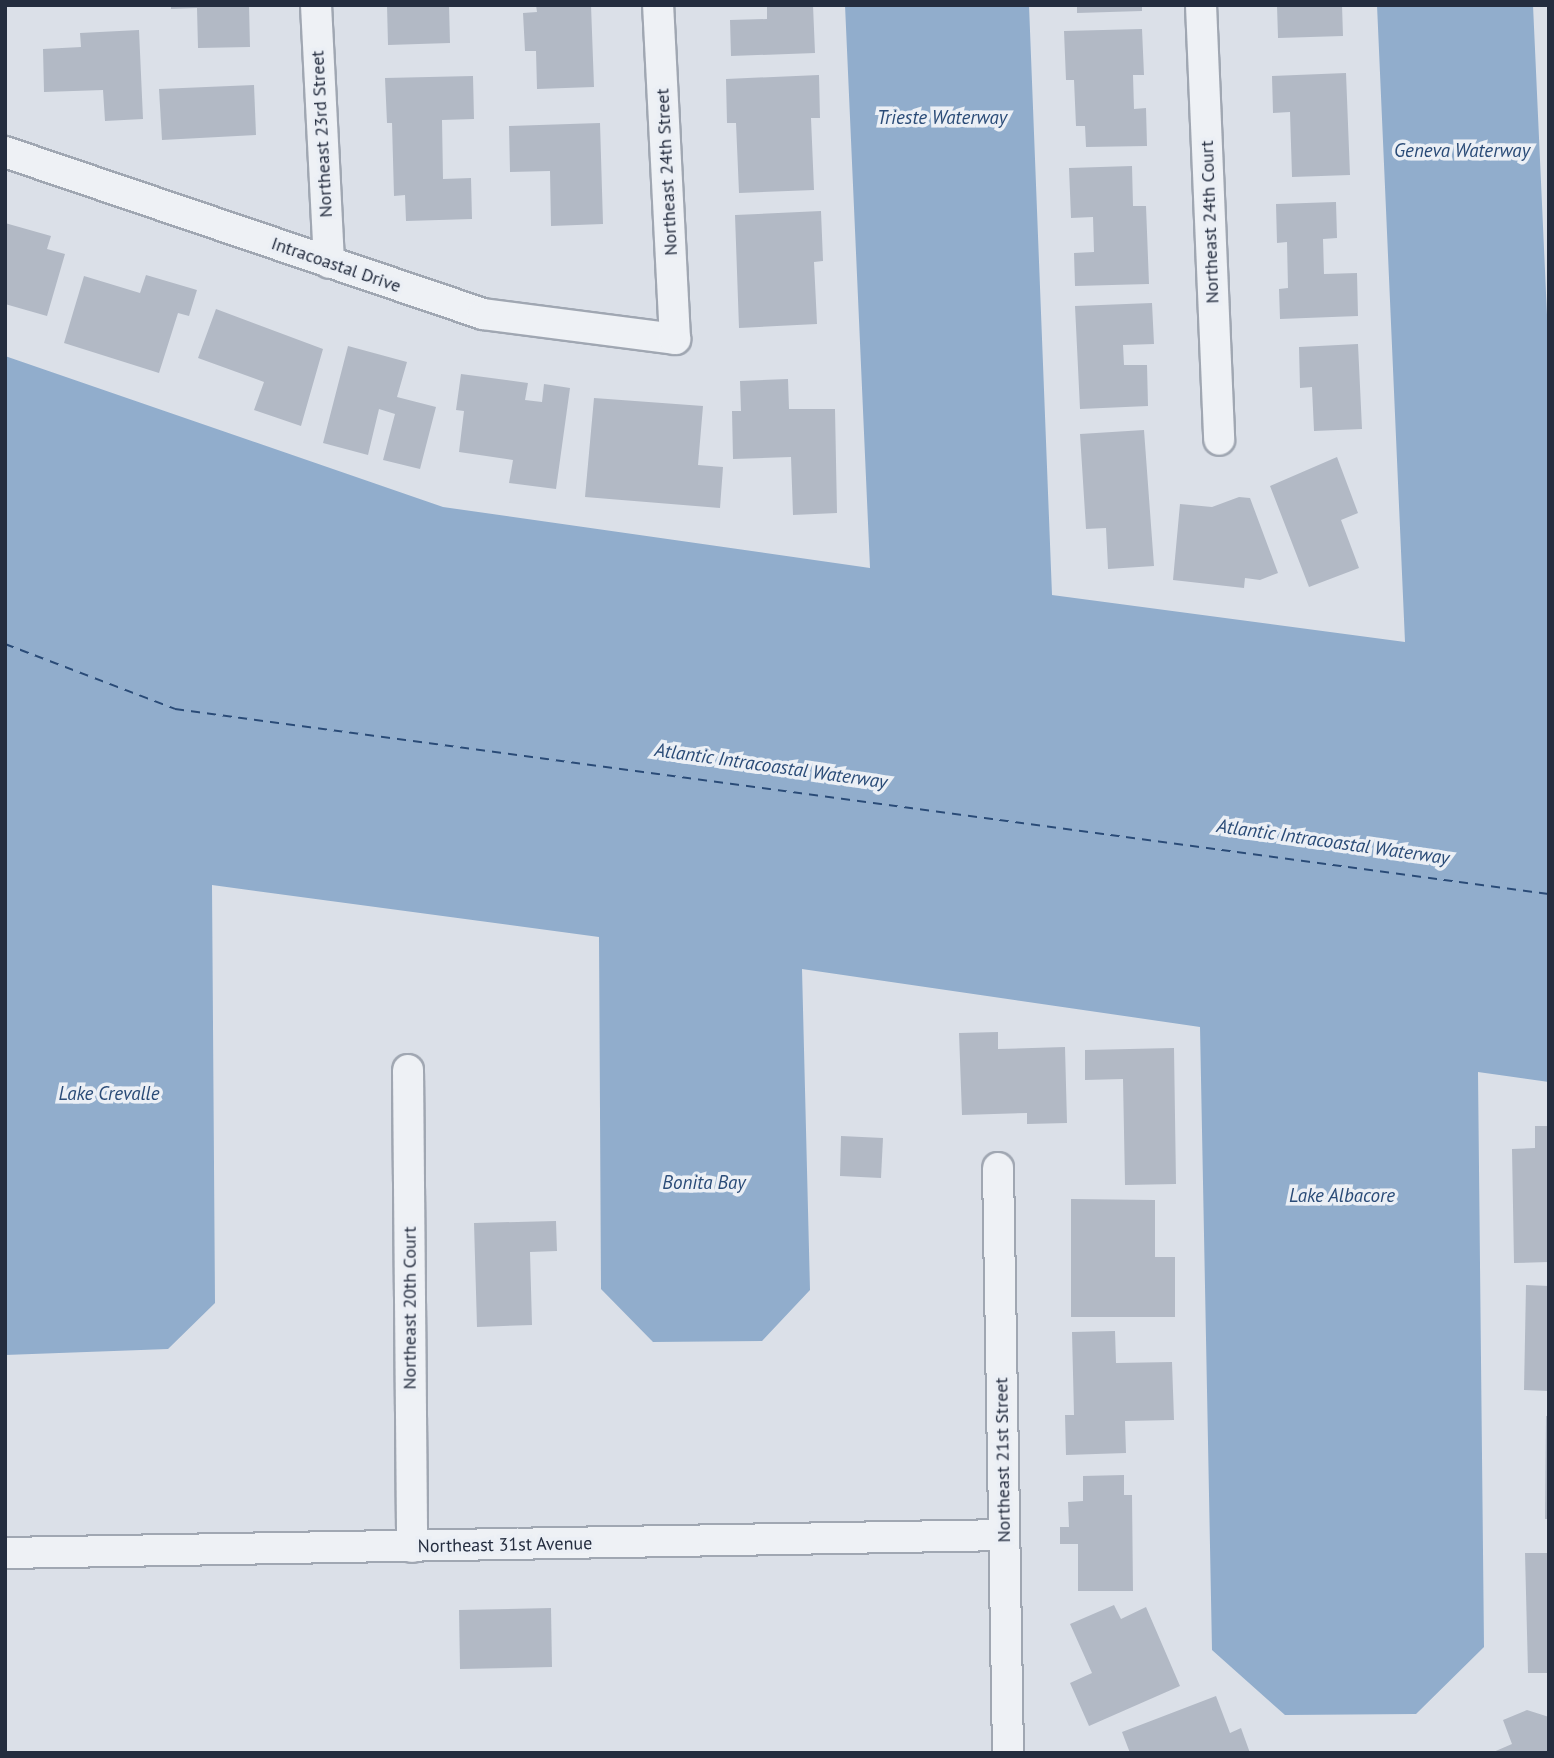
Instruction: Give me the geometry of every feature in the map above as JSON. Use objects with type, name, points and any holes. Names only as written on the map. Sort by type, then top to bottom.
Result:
[{"type":"street","name":"Northeast 23rd Street","points":[[316,5],[329,263]]},
{"type":"street","name":"Northeast 24th Street","points":[[658,5],[675,339]]},
{"type":"street","name":"Northeast 24th Court","points":[[1201,5],[1219,440]]},
{"type":"street","name":"Intracoastal Drive","points":[[5,152],[483,314],[675,339]]},
{"type":"street","name":"Northeast 20th Court","points":[[408,1070],[412,1547]]},
{"type":"street","name":"Northeast 21st Street","points":[[998,1168],[1008,1753]]},
{"type":"street","name":"Northeast 31st Avenue","points":[[5,1553],[1004,1535]]},
{"type":"water","points":[[845,5],[1029,5],[1052,595],[1405,642],[1377,5],[1533,5],[1549,359],[1549,1082],[1478,1072],[1484,1647],[1416,1714],[1285,1715],[1212,1650],[1200,1027],[802,969],[810,1290],[762,1341],[653,1342],[601,1289],[599,937],[212,885],[215,1303],[168,1349],[5,1355],[5,356],[443,507],[870,568]]},
{"type":"building","points":[[171,5],[249,5],[250,47],[198,48],[197,8],[171,9]]},
{"type":"building","points":[[387,5],[449,5],[450,43],[388,45]]},
{"type":"building","points":[[536,5],[591,5],[594,87],[537,89],[536,51],[525,51],[523,13],[537,12]]},
{"type":"building","points":[[767,5],[813,5],[815,53],[731,56],[730,20],[767,19]]},
{"type":"building","points":[[1077,5],[1142,5],[1142,11],[1077,13]]},
{"type":"building","points":[[1277,5],[1342,5],[1343,36],[1278,38]]},
{"type":"building","points":[[1142,29],[1144,75],[1133,75],[1134,109],[1146,108],[1147,146],[1086,147],[1085,126],[1076,126],[1074,80],[1066,80],[1064,31]]},
{"type":"building","points":[[139,30],[143,119],[105,121],[103,90],[44,92],[43,49],[81,47],[80,33]]},
{"type":"building","points":[[1346,73],[1350,175],[1292,177],[1290,112],[1273,113],[1272,76]]},
{"type":"building","points":[[819,75],[820,118],[811,118],[814,190],[739,193],[736,123],[727,123],[726,79]]},
{"type":"building","points":[[473,76],[474,119],[442,120],[443,179],[471,178],[472,219],[406,221],[405,195],[394,196],[392,123],[387,123],[385,78]]},
{"type":"building","points":[[254,85],[256,135],[162,140],[159,89]]},
{"type":"building","points":[[600,123],[603,224],[551,226],[550,171],[510,172],[509,126]]},
{"type":"building","points":[[1132,166],[1133,206],[1146,206],[1149,284],[1075,286],[1074,253],[1094,252],[1093,217],[1071,218],[1069,168]]},
{"type":"building","points":[[1336,202],[1337,238],[1323,239],[1324,274],[1357,273],[1358,316],[1280,319],[1279,289],[1288,288],[1287,242],[1277,243],[1276,204]]},
{"type":"building","points":[[821,211],[823,261],[814,262],[817,324],[739,328],[735,215]]},
{"type":"building","points":[[5,223],[51,236],[47,249],[65,254],[47,316],[5,304]]},
{"type":"building","points":[[146,275],[197,290],[189,316],[178,313],[159,373],[64,343],[84,276],[140,293]]},
{"type":"building","points":[[1152,303],[1154,344],[1123,345],[1124,365],[1147,365],[1148,406],[1080,409],[1075,306]]},
{"type":"building","points":[[216,309],[323,349],[301,426],[254,410],[264,382],[198,358]]},
{"type":"building","points":[[1358,344],[1362,429],[1314,431],[1312,387],[1300,388],[1299,347]]},
{"type":"building","points":[[348,346],[407,362],[397,397],[436,407],[420,469],[383,460],[395,414],[379,409],[368,455],[323,443]]},
{"type":"building","points":[[461,374],[528,383],[525,400],[542,402],[544,384],[570,388],[556,489],[509,483],[513,460],[459,452],[464,411],[456,410]]},
{"type":"building","points":[[788,379],[789,409],[835,409],[837,513],[793,515],[791,457],[733,459],[732,411],[741,411],[740,381]]},
{"type":"building","points":[[594,398],[703,406],[698,465],[723,467],[720,508],[585,497]]},
{"type":"building","points":[[1144,430],[1154,566],[1108,569],[1106,528],[1086,529],[1080,434]]},
{"type":"building","points":[[1337,457],[1358,513],[1341,520],[1359,568],[1309,587],[1270,486]]},
{"type":"building","points":[[1239,497],[1250,498],[1278,573],[1260,580],[1245,578],[1244,588],[1173,580],[1180,504],[1212,507]]},
{"type":"building","points":[[998,1032],[998,1049],[1065,1047],[1067,1123],[1027,1124],[1027,1113],[962,1115],[959,1033]]},
{"type":"building","points":[[1174,1048],[1176,1184],[1125,1185],[1123,1079],[1085,1080],[1085,1050]]},
{"type":"building","points":[[1535,1126],[1549,1126],[1549,1262],[1514,1263],[1512,1149],[1535,1148]]},
{"type":"building","points":[[841,1136],[883,1138],[881,1178],[840,1176]]},
{"type":"building","points":[[1071,1199],[1155,1200],[1155,1257],[1175,1257],[1175,1317],[1071,1317]]},
{"type":"building","points":[[556,1221],[557,1251],[530,1252],[532,1325],[477,1327],[474,1223]]},
{"type":"building","points":[[1526,1285],[1549,1286],[1549,1391],[1524,1390]]},
{"type":"building","points":[[1115,1331],[1116,1363],[1172,1362],[1174,1420],[1125,1421],[1126,1453],[1066,1455],[1065,1415],[1074,1415],[1072,1332]]},
{"type":"building","points":[[1546,1416],[1549,1416],[1549,1519],[1545,1519]]},
{"type":"building","points":[[1124,1475],[1124,1495],[1132,1495],[1133,1591],[1078,1591],[1078,1544],[1060,1544],[1060,1527],[1069,1527],[1068,1502],[1083,1501],[1083,1476]]},
{"type":"building","points":[[1525,1553],[1549,1553],[1549,1673],[1528,1673]]},
{"type":"building","points":[[1114,1605],[1121,1619],[1146,1607],[1180,1686],[1089,1726],[1070,1683],[1092,1673],[1070,1624]]},
{"type":"building","points":[[551,1608],[552,1667],[460,1669],[459,1610]]},
{"type":"building","points":[[1216,1696],[1230,1733],[1241,1728],[1250,1753],[1130,1753],[1122,1732]]},
{"type":"building","points":[[1527,1710],[1549,1717],[1549,1753],[1491,1753],[1512,1744],[1503,1720]]},
{"type":"ferry route","points":[[5,644],[175,709],[1549,894]]},
{"type":"water label","name":"Trieste Waterway","points":[[942,118]]},
{"type":"water label","name":"Geneva Waterway","points":[[1462,151]]},
{"type":"water label","name":"Atlantic Intracoastal Waterway","points":[[771,766]]},
{"type":"water label","name":"Atlantic Intracoastal Waterway","points":[[1333,842]]},
{"type":"water label","name":"Lake Crevalle","points":[[109,1094]]},
{"type":"water label","name":"Bonita Bay","points":[[704,1183]]},
{"type":"water label","name":"Lake Albacore","points":[[1342,1196]]}]
